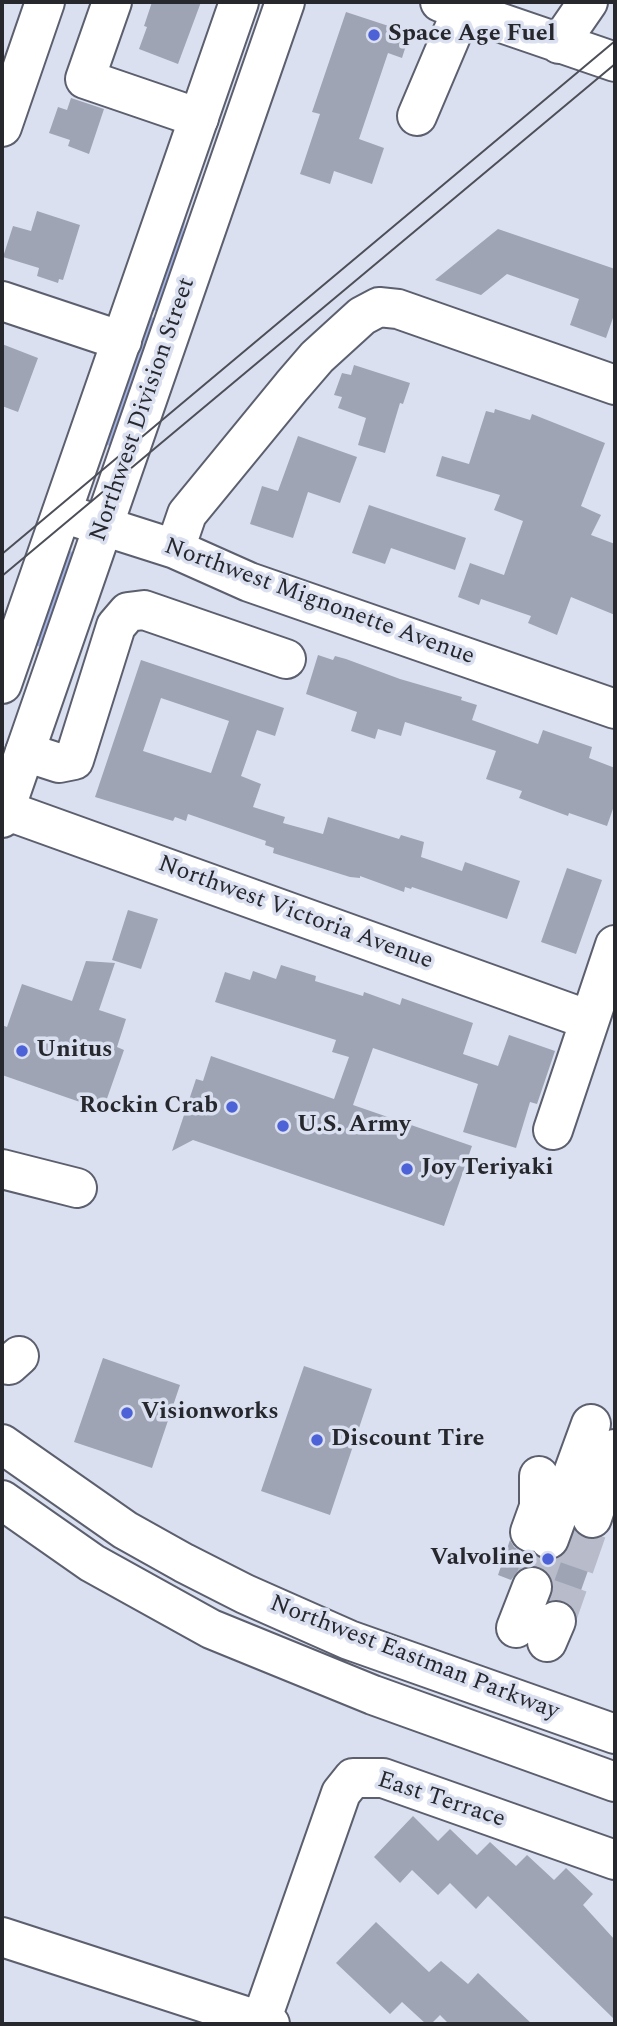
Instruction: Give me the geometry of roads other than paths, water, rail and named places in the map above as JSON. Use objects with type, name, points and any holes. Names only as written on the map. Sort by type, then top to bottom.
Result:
[{"type":"street","points":[[2,127],[45,2]]},
{"type":"street","points":[[113,2],[85,79],[199,118]]},
{"type":"street","name":"Northwest Division Street","points":[[2,684],[239,2]]},
{"type":"street","name":"Northwest Division Street","points":[[3,812],[285,2]]},
{"type":"street","points":[[559,44],[589,2]]},
{"type":"street","points":[[416,116],[451,6],[615,62]]},
{"type":"street","points":[[2,301],[122,341]]},
{"type":"street","points":[[175,549],[187,514],[292,386],[317,357],[362,316],[379,307],[398,309],[615,385]]},
{"type":"street","name":"Northwest Mignonette Avenue","points":[[62,513],[175,549],[249,582],[615,709]]},
{"type":"street","points":[[231,640],[249,582]]},
{"type":"street","points":[[24,752],[59,763],[74,760],[116,626],[128,612],[144,610],[286,659]]},
{"type":"street","name":"Northwest Victoria Avenue","points":[[3,812],[589,1020]]},
{"type":"street","points":[[553,1130],[615,945]]},
{"type":"street","points":[[2,1169],[77,1188]]},
{"type":"street","points":[[592,1518],[603,1436]]},
{"type":"street","points":[[539,1476],[540,1535],[603,1436]]},
{"type":"street","name":"Northwest Eastman Parkway","points":[[2,1444],[125,1530],[184,1563],[280,1610],[349,1640],[615,1734]]},
{"type":"street","name":"Northwest Eastman Parkway","points":[[2,1500],[92,1563],[211,1629],[347,1686],[615,1782]]},
{"type":"street","points":[[522,1584],[529,1628]]},
{"type":"street","name":"East Terrace","points":[[2,1937],[266,2023],[341,1793],[353,1778],[383,1778],[615,1860]]},
{"type":"tunnel","points":[[556,1621],[592,1518]]},
{"type":"tunnel","points":[[532,1587],[549,1539]]},
{"type":"tram line","points":[[2,554],[615,41]]},
{"type":"tram line","points":[[2,576],[615,64]]},
{"type":"place","name":"Space Age Fuel","points":[[374,35]]},
{"type":"place","name":"Unitus","points":[[22,1051]]},
{"type":"place","name":"Rockin Crab","points":[[232,1107]]},
{"type":"place","name":"U.S. Army","points":[[283,1126]]},
{"type":"place","name":"Joy Teriyaki","points":[[407,1169]]},
{"type":"place","name":"Visionworks","points":[[127,1413]]},
{"type":"place","name":"Discount Tire","points":[[317,1440]]},
{"type":"place","name":"Valvoline","points":[[548,1559]]}]
